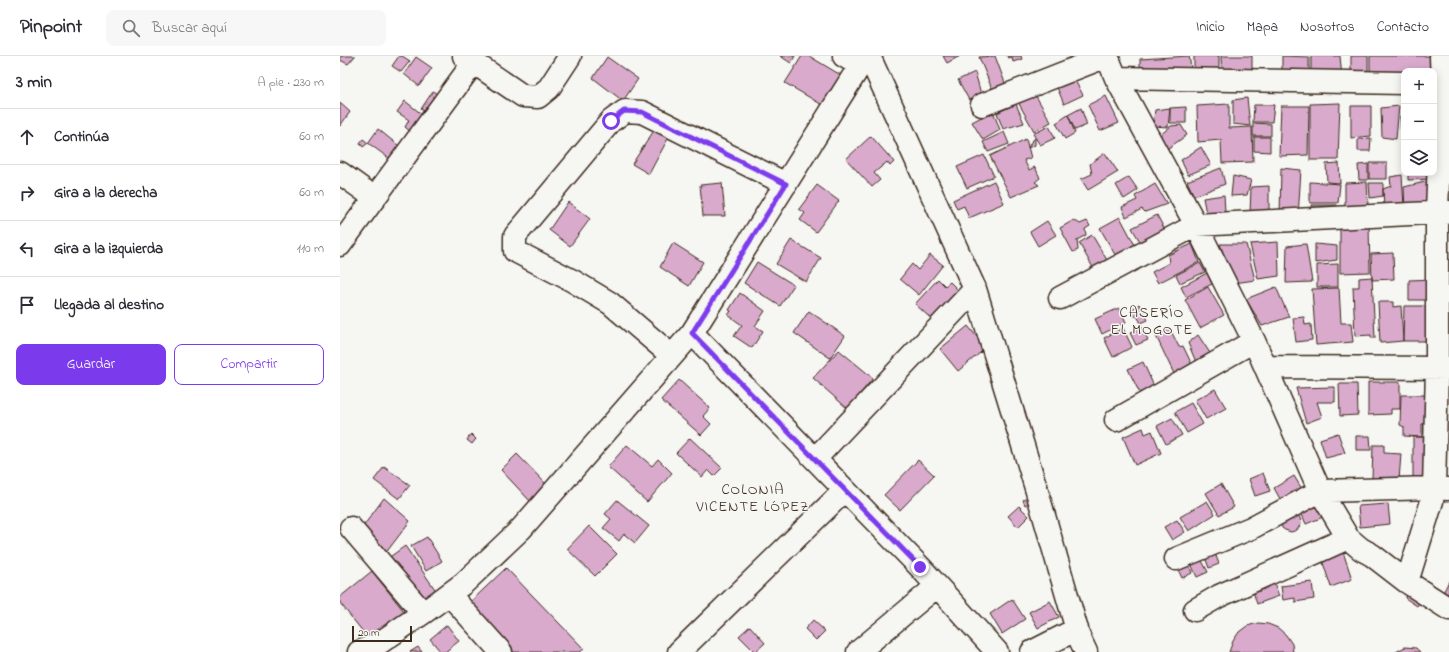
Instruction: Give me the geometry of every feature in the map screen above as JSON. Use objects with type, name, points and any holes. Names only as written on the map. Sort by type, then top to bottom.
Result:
[{"type":"street","points":[[340,245],[375,198],[469,59],[523,96],[538,97],[549,88],[570,56]]},
{"type":"street","points":[[982,105],[1107,56],[1116,78],[1196,225],[1254,341],[1320,491],[1348,538],[1407,582],[1449,609]]},
{"type":"street","points":[[1407,582],[1432,501],[1442,489],[1443,212],[1441,56]]},
{"type":"street","points":[[373,649],[464,583],[521,529],[692,333],[786,184],[860,59]]},
{"type":"street","points":[[860,59],[975,289],[1036,488],[1077,629],[1086,652]]},
{"type":"street","points":[[1116,78],[1401,83]]},
{"type":"street","points":[[672,356],[610,303],[573,281],[515,251],[515,236],[611,121],[624,111],[642,112],[786,184]]},
{"type":"street","points":[[340,173],[375,198]]},
{"type":"street","points":[[1060,298],[1196,225],[1443,212]]},
{"type":"street","points":[[816,459],[975,289]]},
{"type":"street","points":[[692,333],[938,586],[997,652]]},
{"type":"street","points":[[1116,420],[1254,341]]},
{"type":"street","points":[[1266,367],[1443,368]]},
{"type":"street","points":[[1176,559],[1251,528],[1320,491],[1442,489]]},
{"type":"street","points":[[679,652],[845,490]]},
{"type":"street","points":[[351,528],[423,613]]},
{"type":"street","points":[[1195,610],[1219,596],[1348,538]]},
{"type":"street","points":[[858,652],[938,586]]},
{"type":"street","points":[[449,594],[501,652]]},
{"type":"street","points":[[1032,652],[1077,629]]},
{"type":"building","points":[[341,56],[355,56],[348,64],[340,60]]},
{"type":"building","points":[[399,56],[402,56],[410,61],[401,72],[392,66]]},
{"type":"building","points":[[780,56],[795,56],[791,63]]},
{"type":"building","points":[[802,56],[809,56],[849,80],[831,110],[785,83]]},
{"type":"building","points":[[943,56],[960,56],[947,63]]},
{"type":"building","points":[[995,56],[1005,83],[992,89],[979,57]]},
{"type":"building","points":[[1007,56],[1021,56],[1022,59],[1013,62],[1012,57],[1008,58]]},
{"type":"building","points":[[1189,56],[1192,73],[1140,74],[1140,59]]},
{"type":"building","points":[[1194,56],[1219,56],[1219,70],[1194,69]]},
{"type":"building","points":[[1221,56],[1252,56],[1252,77],[1222,77]]},
{"type":"building","points":[[1282,56],[1309,57],[1309,77],[1282,77]]},
{"type":"building","points":[[1311,56],[1340,56],[1342,78],[1311,78]]},
{"type":"building","points":[[1351,56],[1368,56],[1368,75],[1351,75]]},
{"type":"building","points":[[1370,56],[1433,56],[1433,68],[1401,68],[1401,81],[1370,82]]},
{"type":"building","points":[[416,57],[432,68],[419,86],[404,74]]},
{"type":"building","points":[[607,57],[638,79],[623,101],[593,78]]},
{"type":"building","points":[[975,72],[981,94],[969,100],[958,80]]},
{"type":"building","points":[[1073,77],[1083,95],[1064,104],[1056,85]]},
{"type":"building","points":[[433,91],[442,98],[430,116],[421,109]]},
{"type":"building","points":[[1033,91],[1051,122],[1034,131],[1017,100]]},
{"type":"building","points":[[1106,96],[1119,123],[1100,131],[1088,105]]},
{"type":"building","points":[[1247,98],[1250,126],[1233,124],[1233,100]]},
{"type":"building","points":[[405,101],[428,119],[412,133],[405,127],[409,120],[397,112]]},
{"type":"building","points":[[340,103],[350,112],[340,126]]},
{"type":"building","points":[[1340,103],[1338,160],[1310,160],[1310,104]]},
{"type":"building","points":[[1016,104],[1024,123],[1003,129],[997,113]]},
{"type":"building","points":[[1229,104],[1229,128],[1252,127],[1253,162],[1222,163],[1221,140],[1198,142],[1197,106]]},
{"type":"building","points":[[1254,105],[1274,105],[1272,122],[1253,122]]},
{"type":"building","points":[[1281,106],[1309,106],[1308,155],[1279,156]]},
{"type":"building","points":[[1351,106],[1371,106],[1371,136],[1351,138]]},
{"type":"building","points":[[1399,106],[1396,139],[1382,137],[1381,108]]},
{"type":"building","points":[[1186,107],[1186,123],[1170,123],[1170,108]]},
{"type":"building","points":[[1081,108],[1087,125],[1075,130],[1068,115]]},
{"type":"building","points":[[1170,108],[1168,127],[1153,126],[1155,110]]},
{"type":"building","points":[[993,111],[1000,130],[983,140],[972,122]]},
{"type":"building","points":[[1068,115],[1075,133],[1065,139],[1056,123]]},
{"type":"building","points":[[1253,123],[1271,124],[1271,136],[1253,136]]},
{"type":"building","points":[[1181,125],[1187,135],[1167,149],[1159,136],[1171,126]]},
{"type":"building","points":[[657,126],[671,133],[649,174],[632,164]]},
{"type":"building","points":[[1049,126],[1055,138],[1040,145],[1033,134]]},
{"type":"building","points":[[378,129],[399,146],[390,159],[368,143]]},
{"type":"building","points":[[1004,132],[1009,144],[988,152],[983,142]]},
{"type":"building","points":[[871,136],[894,162],[890,166],[887,162],[874,173],[880,180],[872,187],[846,159]]},
{"type":"building","points":[[1254,137],[1270,137],[1270,152],[1254,151]]},
{"type":"building","points":[[1035,138],[1035,145],[1028,148],[1031,142]]},
{"type":"building","points":[[1371,138],[1370,151],[1358,151],[1358,139]]},
{"type":"building","points":[[363,139],[368,143],[363,147],[360,143]]},
{"type":"building","points":[[1026,139],[1031,158],[1024,160],[1029,170],[1035,167],[1040,178],[1035,182],[1039,185],[1011,197],[990,156]]},
{"type":"building","points":[[1201,147],[1211,165],[1188,175],[1181,160]]},
{"type":"building","points":[[1105,153],[1118,172],[1088,190],[1081,179],[1092,174],[1090,164]]},
{"type":"building","points":[[984,155],[994,176],[967,188],[957,167]]},
{"type":"building","points":[[1339,163],[1340,183],[1327,182],[1326,164]]},
{"type":"building","points":[[1369,163],[1387,163],[1387,179],[1369,179]]},
{"type":"building","points":[[1368,164],[1368,180],[1359,180],[1358,165]]},
{"type":"building","points":[[1221,168],[1225,184],[1194,196],[1187,181]]},
{"type":"building","points":[[1281,168],[1301,170],[1298,217],[1280,216]]},
{"type":"building","points":[[1233,176],[1251,180],[1247,195],[1231,196]]},
{"type":"building","points":[[1402,176],[1404,206],[1384,208],[1383,189],[1391,186],[1390,177]]},
{"type":"building","points":[[1408,176],[1434,176],[1434,179],[1408,180]]},
{"type":"building","points":[[1129,177],[1138,190],[1124,199],[1116,185]]},
{"type":"building","points":[[994,181],[1004,203],[969,218],[964,206],[957,209],[953,200]]},
{"type":"building","points":[[1429,181],[1431,210],[1405,211],[1404,187]]},
{"type":"building","points":[[1310,182],[1340,184],[1338,203],[1310,203]]},
{"type":"building","points":[[1367,182],[1368,206],[1345,206],[1345,183]]},
{"type":"building","points":[[722,183],[725,216],[703,216],[700,185]]},
{"type":"building","points":[[1369,183],[1383,183],[1383,196],[1370,198]]},
{"type":"building","points":[[1155,184],[1167,204],[1145,212],[1142,209],[1126,217],[1122,207],[1137,200],[1135,196]]},
{"type":"building","points":[[817,185],[839,201],[816,232],[800,220],[805,213],[799,209]]},
{"type":"building","points":[[1269,186],[1269,211],[1250,214],[1251,187]]},
{"type":"building","points":[[1224,195],[1225,212],[1206,213],[1203,198]]},
{"type":"building","points":[[568,202],[590,219],[570,246],[549,230]]},
{"type":"building","points":[[1312,205],[1337,205],[1338,216],[1312,217]]},
{"type":"building","points":[[1157,215],[1166,232],[1142,245],[1132,228]]},
{"type":"building","points":[[1120,217],[1137,249],[1118,260],[1100,228]]},
{"type":"building","points":[[1074,220],[1080,224],[1087,221],[1090,226],[1085,229],[1086,235],[1077,240],[1078,250],[1073,252],[1060,228]]},
{"type":"building","points":[[1047,221],[1056,235],[1038,246],[1030,232]]},
{"type":"building","points":[[1340,225],[1369,225],[1370,272],[1340,273]]},
{"type":"building","points":[[1092,235],[1110,265],[1096,273],[1079,243]]},
{"type":"building","points":[[791,240],[821,258],[806,282],[776,264]]},
{"type":"building","points":[[1278,242],[1279,276],[1258,279],[1250,244]]},
{"type":"building","points":[[673,243],[703,262],[689,286],[660,267]]},
{"type":"building","points":[[1192,244],[1199,262],[1158,283],[1152,272],[1169,263],[1168,255]]},
{"type":"building","points":[[1220,244],[1246,244],[1255,280],[1234,283]]},
{"type":"building","points":[[1306,244],[1312,282],[1286,283],[1287,246]]},
{"type":"building","points":[[1315,244],[1337,246],[1337,260],[1315,263]]},
{"type":"building","points":[[1393,253],[1394,279],[1372,280],[1371,254]]},
{"type":"building","points":[[930,255],[943,265],[919,295],[900,279],[912,264],[918,270]]},
{"type":"building","points":[[757,262],[794,285],[780,306],[744,283]]},
{"type":"building","points":[[1200,263],[1205,272],[1180,283],[1176,275]]},
{"type":"building","points":[[1338,264],[1338,287],[1317,287],[1317,265]]},
{"type":"building","points":[[1207,273],[1212,284],[1186,297],[1181,287]]},
{"type":"building","points":[[1372,277],[1375,338],[1371,338],[1371,335],[1355,336],[1353,287],[1359,287],[1359,278]]},
{"type":"building","points":[[938,279],[945,286],[950,282],[963,295],[937,324],[915,304]]},
{"type":"building","points":[[1435,279],[1436,300],[1409,300],[1409,280]]},
{"type":"building","points":[[1208,287],[1224,315],[1200,328],[1185,300]]},
{"type":"building","points":[[1276,287],[1289,317],[1262,326],[1246,299]]},
{"type":"building","points":[[1339,288],[1341,323],[1351,323],[1353,342],[1316,345],[1312,289]]},
{"type":"building","points":[[740,293],[765,311],[755,326],[763,331],[752,348],[734,336],[742,325],[728,315],[731,311],[729,310]]},
{"type":"building","points":[[1378,302],[1393,302],[1393,307],[1401,306],[1403,341],[1380,343]]},
{"type":"building","points":[[1139,304],[1148,320],[1141,323],[1137,316],[1133,316],[1131,310]]},
{"type":"building","points":[[1404,306],[1433,306],[1433,341],[1403,341]]},
{"type":"building","points":[[1119,308],[1126,322],[1102,334],[1095,319]]},
{"type":"building","points":[[809,311],[845,336],[830,358],[794,333]]},
{"type":"building","points":[[1304,317],[1305,325],[1311,324],[1312,340],[1296,342],[1293,318]]},
{"type":"building","points":[[968,326],[986,348],[958,371],[940,349]]},
{"type":"building","points":[[1142,327],[1148,340],[1136,345],[1130,333]]},
{"type":"building","points":[[1123,328],[1132,347],[1113,357],[1104,338]]},
{"type":"building","points":[[1170,329],[1179,347],[1183,346],[1195,371],[1176,378],[1155,334]]},
{"type":"building","points":[[1198,335],[1214,359],[1199,369],[1188,343]]},
{"type":"building","points":[[839,350],[873,378],[848,409],[813,378]]},
{"type":"building","points":[[1143,362],[1157,393],[1143,400],[1128,369]]},
{"type":"building","points":[[679,380],[710,408],[703,416],[711,424],[701,435],[661,400]]},
{"type":"building","points":[[1368,382],[1400,382],[1400,409],[1391,409],[1391,414],[1368,415]]},
{"type":"building","points":[[1339,384],[1357,384],[1358,415],[1340,416]]},
{"type":"building","points":[[1335,387],[1335,402],[1317,402],[1322,417],[1306,423],[1296,388]]},
{"type":"building","points":[[1215,389],[1226,408],[1206,419],[1195,400]]},
{"type":"building","points":[[1401,395],[1426,395],[1430,424],[1422,424],[1422,437],[1404,436],[1404,427],[1400,425]]},
{"type":"building","points":[[1191,403],[1203,424],[1187,433],[1175,412]]},
{"type":"building","points":[[1172,418],[1182,435],[1166,444],[1157,426]]},
{"type":"building","points":[[1143,428],[1145,434],[1152,431],[1161,453],[1135,465],[1123,437]]},
{"type":"building","points":[[1338,433],[1345,453],[1326,458],[1320,439]]},
{"type":"building","points":[[471,434],[476,439],[472,444],[467,440]]},
{"type":"building","points":[[1356,436],[1370,436],[1371,450],[1356,450]]},
{"type":"building","points":[[1413,437],[1431,437],[1431,481],[1413,481]]},
{"type":"building","points":[[690,438],[722,468],[714,476],[708,470],[702,477],[676,453]]},
{"type":"building","points":[[627,445],[652,466],[658,459],[672,473],[647,502],[608,467]]},
{"type":"building","points":[[1373,445],[1384,445],[1384,453],[1401,454],[1399,480],[1372,479]]},
{"type":"building","points":[[517,454],[547,485],[530,501],[501,470]]},
{"type":"building","points":[[918,460],[934,475],[900,510],[884,495]]},
{"type":"building","points":[[384,467],[410,485],[399,499],[374,480]]},
{"type":"building","points":[[1263,473],[1270,491],[1255,496],[1249,479]]},
{"type":"building","points":[[1294,476],[1305,494],[1284,506],[1274,488]]},
{"type":"building","points":[[1221,484],[1234,507],[1219,515],[1206,493]]},
{"type":"building","points":[[1028,497],[1031,502],[1025,505],[1023,500]]},
{"type":"building","points":[[384,498],[410,521],[385,554],[359,532]]},
{"type":"building","points":[[617,500],[649,526],[635,543],[624,534],[619,541],[603,528],[611,519],[605,514]]},
{"type":"building","points":[[1207,501],[1215,514],[1189,531],[1180,517]]},
{"type":"building","points":[[1317,502],[1323,517],[1306,524],[1300,510]]},
{"type":"building","points":[[1388,504],[1390,524],[1360,527],[1358,506]]},
{"type":"building","points":[[1019,506],[1029,516],[1018,527],[1008,516]]},
{"type":"building","points":[[1298,515],[1301,524],[1297,530],[1291,532],[1282,528],[1281,522]]},
{"type":"building","points":[[1177,520],[1185,532],[1172,540],[1164,527]]},
{"type":"building","points":[[589,526],[617,554],[595,576],[567,549]]},
{"type":"building","points":[[427,537],[442,561],[426,571],[411,546]]},
{"type":"building","points":[[405,546],[439,595],[421,608],[387,559]]},
{"type":"building","points":[[1213,548],[1219,564],[1209,568],[1203,552]]},
{"type":"building","points":[[1343,552],[1352,579],[1331,587],[1322,560]]},
{"type":"building","points":[[1186,558],[1192,573],[1182,578],[1175,563]]},
{"type":"building","points":[[1201,559],[1208,572],[1197,577],[1191,564]]},
{"type":"building","points":[[506,568],[584,649],[580,652],[509,652],[465,607]]},
{"type":"building","points":[[372,571],[407,615],[372,643],[340,603],[340,597]]},
{"type":"building","points":[[1271,575],[1279,596],[1257,604],[1250,582]]},
{"type":"building","points":[[1449,581],[1449,597],[1443,593]]},
{"type":"building","points":[[1312,582],[1314,599],[1295,602],[1295,598],[1283,600],[1281,586]]},
{"type":"building","points":[[1411,590],[1423,598],[1417,606],[1405,598]]},
{"type":"building","points":[[1012,599],[1025,619],[1002,634],[990,614]]},
{"type":"building","points":[[1050,601],[1059,617],[1038,628],[1029,612]]},
{"type":"building","points":[[813,620],[825,631],[816,640],[805,629]]},
{"type":"building","points":[[1258,623],[1268,624],[1278,628],[1286,635],[1292,644],[1293,652],[1229,652],[1233,641],[1239,632],[1247,626]]},
{"type":"building","points":[[447,625],[459,641],[445,652],[441,652],[430,639]]},
{"type":"building","points":[[750,626],[765,643],[755,652],[739,636]]},
{"type":"building","points":[[418,647],[422,652],[410,652]]},
{"type":"building","points":[[1405,647],[1416,648],[1420,652],[1396,652]]},
{"type":"district","name":"CASERÍO EL MOGOTE","points":[[1152,320]]},
{"type":"district","name":"COLONIA VICENTE LÓPEZ","points":[[753,498]]},
{"type":"route","points":[[611,121],[624,111],[642,112],[786,184],[692,333],[920,567]]}]
